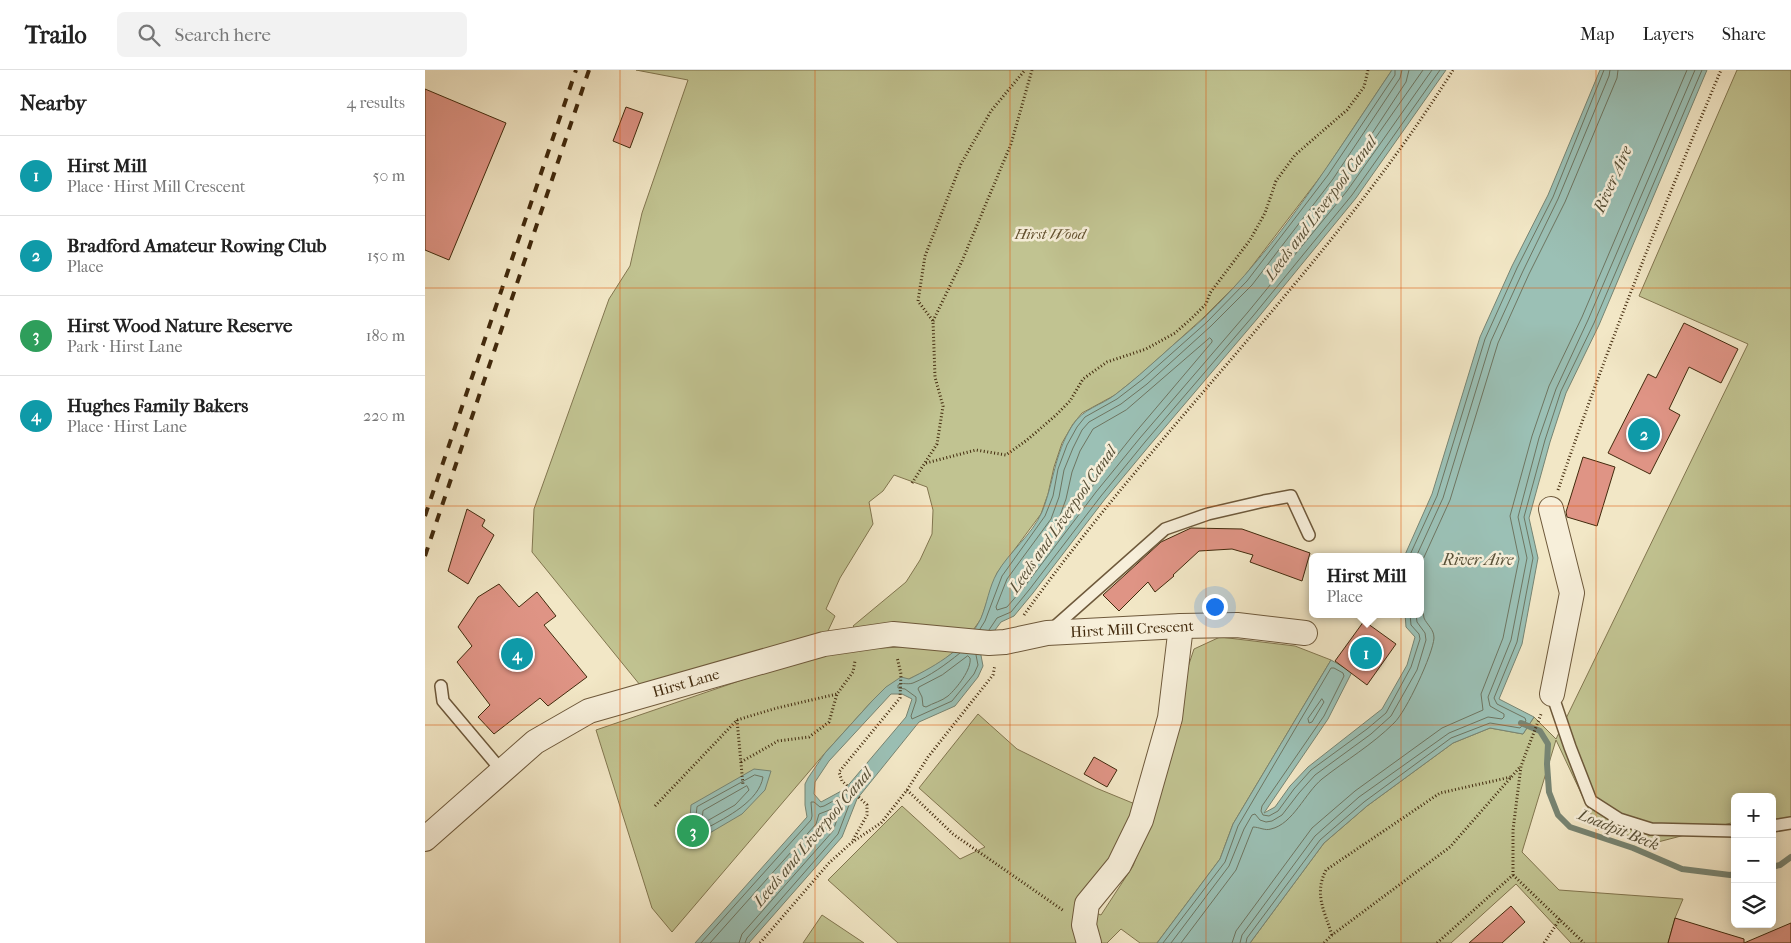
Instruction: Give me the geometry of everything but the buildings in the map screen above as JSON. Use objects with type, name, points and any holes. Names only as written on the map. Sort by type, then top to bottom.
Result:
[{"type":"street","points":[[1551,509],[1573,593],[1552,694]]},
{"type":"street","name":"Hirst Mill Crescent","points":[[997,643],[1047,633],[1181,626],[1237,625],[1305,633]]},
{"type":"street","points":[[1086,934],[1087,904],[1119,865],[1141,820],[1170,718],[1181,626]]},
{"type":"street","name":"Hirst Lane","points":[[425,839],[535,742],[589,711],[824,644],[893,634],[997,643]]},
{"type":"lane","points":[[1047,633],[1165,529],[1208,514],[1291,496],[1309,535]]},
{"type":"lane","points":[[441,686],[443,701],[502,771]]},
{"type":"lane","points":[[1552,694],[1569,747],[1591,801],[1619,820],[1651,829],[1731,830]]},
{"type":"lane","points":[[1776,825],[1791,823]]},
{"type":"path","points":[[933,321],[918,301],[925,256],[961,164],[991,111],[1025,70]]},
{"type":"path","points":[[912,483],[917,472],[926,463],[937,444],[943,406],[935,377],[933,321],[962,261],[1011,144],[1032,70]]},
{"type":"path","points":[[926,463],[975,450],[1006,455],[1055,416],[1070,401],[1083,379],[1107,362],[1153,345],[1175,333],[1193,318],[1206,304],[1210,293],[1251,240],[1265,214],[1277,180],[1295,155],[1347,110],[1364,87],[1368,70]]},
{"type":"path","points":[[760,943],[829,864],[851,843],[881,823],[907,790],[928,757],[993,675],[997,643],[1035,600],[1109,504],[1312,263],[1401,148],[1453,70]]},
{"type":"path","points":[[1551,509],[1590,396],[1671,189],[1721,70]]},
{"type":"path","points":[[741,762],[778,741],[809,737],[829,722],[837,694],[853,672],[855,658]]},
{"type":"path","points":[[851,843],[867,815],[867,805],[843,781],[839,772],[900,698],[901,674]]},
{"type":"path","points":[[655,806],[737,720],[837,694]]},
{"type":"path","points":[[737,720],[743,785]]},
{"type":"path","points":[[1539,722],[1521,766],[1513,830],[1513,875],[1584,943]]},
{"type":"path","points":[[1323,943],[1331,935],[1450,847],[1521,766]]},
{"type":"path","points":[[1331,935],[1320,897],[1321,881],[1326,870],[1440,793],[1511,777]]},
{"type":"path","points":[[907,790],[953,834],[1086,934]]},
{"type":"path","points":[[1437,943],[1513,875]]},
{"type":"path","points":[[1544,943],[1560,919]]},
{"type":"green space","name":"Hirst Wood","points":[[636,70],[1392,70],[1324,172],[1243,278],[1203,318],[1140,375],[1115,395],[1082,413],[1073,424],[1062,443],[1041,514],[997,573],[981,619],[971,633],[857,630],[853,626],[906,582],[920,560],[932,534],[933,510],[927,487],[894,475],[883,491],[869,502],[873,524],[840,578],[826,609],[835,616],[827,633],[640,685],[532,552],[534,509],[609,299],[630,266],[642,213],[688,80]]},
{"type":"green space","points":[[1737,70],[1791,70],[1791,823],[1776,819],[1776,793],[1731,793],[1731,823],[1658,842],[1598,829],[1556,740],[1522,852],[1559,890],[1683,899],[1668,943],[1571,943],[1516,884],[1451,943],[1250,943],[1324,843],[1367,806],[1453,743],[1490,728],[1523,734],[1534,717],[1556,739],[1748,344],[1639,296]]},
{"type":"green space","points":[[1220,637],[1295,646],[1331,660],[1233,824],[1220,859],[1157,943],[1140,943],[1121,929],[1107,943],[898,943],[828,880],[902,806],[960,859],[985,847],[919,788],[978,714],[1017,749],[1096,788],[1135,804],[1113,860],[1081,907],[1101,915],[1133,866],[1150,822],[1184,679],[1194,649]]},
{"type":"green space","points":[[949,644],[960,647],[936,666],[909,679],[872,701],[672,932],[652,908],[596,730],[777,668],[821,655],[867,649]]},
{"type":"green space","points":[[822,915],[864,943],[803,943]]},
{"type":"water","name":"Leeds and Liverpool Canal","points":[[1392,70],[1446,70],[1356,198],[1105,499],[1014,616],[1001,622],[980,650],[983,666],[978,677],[955,706],[919,722],[857,799],[842,837],[749,943],[695,943],[807,817],[805,784],[825,753],[886,687],[901,677],[909,679],[930,668],[959,647],[975,629],[981,618],[997,573],[1038,520],[1042,512],[1061,447],[1076,420],[1134,380],[1204,318],[1231,290],[1281,231],[1327,167]],"holes":[[[891,694],[902,694],[912,699],[906,717],[845,789],[821,802],[814,794],[815,782],[829,761]]]},
{"type":"water","name":"River Aire","points":[[1600,70],[1707,70],[1599,325],[1566,393],[1529,518],[1538,558],[1522,644],[1499,699],[1534,717],[1523,734],[1490,728],[1453,743],[1367,806],[1324,843],[1250,943],[1157,943],[1220,859],[1233,824],[1331,660],[1352,672],[1328,719],[1264,813],[1275,807],[1290,786],[1308,767],[1382,709],[1407,665],[1415,637],[1406,627],[1405,618],[1424,618],[1424,553],[1406,553],[1432,494],[1480,337],[1512,266],[1548,195]]},
{"type":"water","points":[[754,769],[771,771],[765,790],[742,814],[708,834],[689,829],[691,805]]},
{"type":"waterway","name":"Loadpit Beck","points":[[1521,723],[1540,731],[1548,744],[1549,792],[1558,815],[1570,827],[1633,848],[1682,869],[1731,875]]},
{"type":"waterway","name":"Loadpit Beck","points":[[1776,866],[1791,857]]},
{"type":"railway","points":[[425,516],[576,70]]},
{"type":"railway","points":[[425,556],[589,70]]},
{"type":"place","name":"Bradford Amateur Rowing Club","points":[[1644,434]]},
{"type":"place","name":"Hirst Mill","points":[[1366,653]]},
{"type":"place","name":"Hughes Family Bakers","points":[[517,654]]},
{"type":"place","name":"Hirst Wood Nature Reserve","points":[[693,831]]}]
